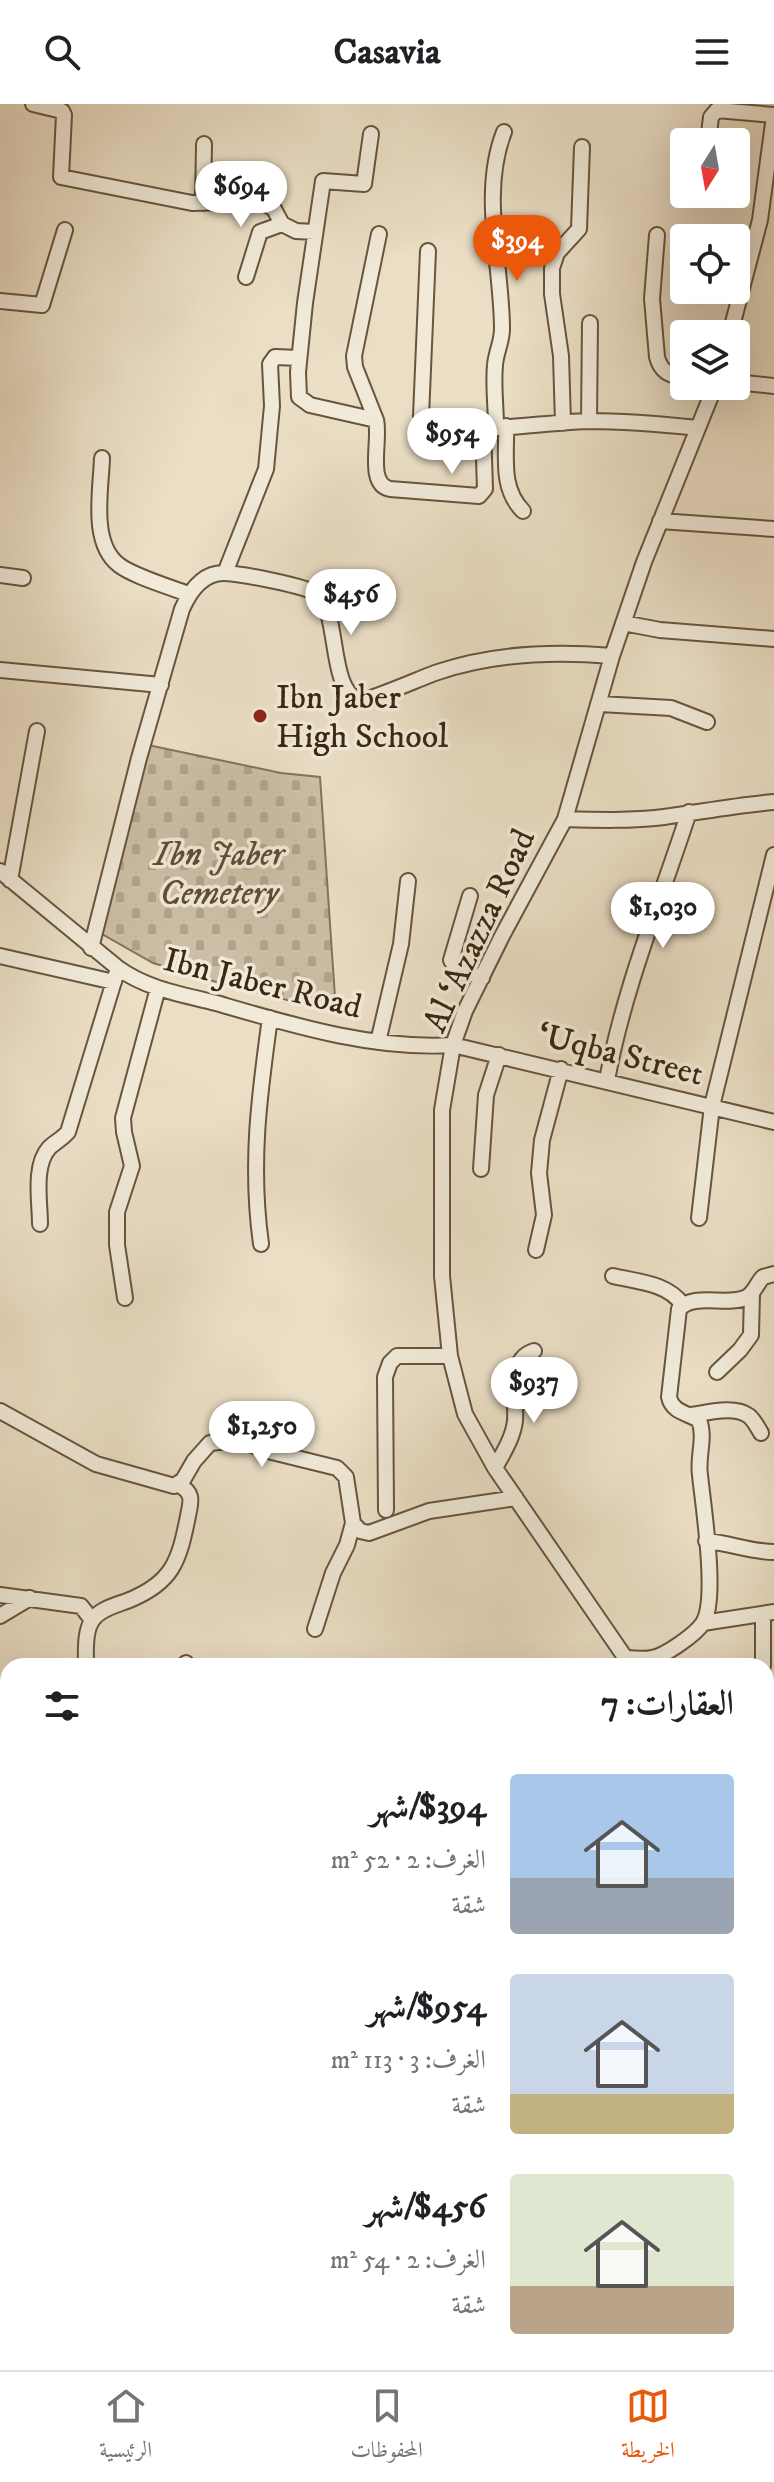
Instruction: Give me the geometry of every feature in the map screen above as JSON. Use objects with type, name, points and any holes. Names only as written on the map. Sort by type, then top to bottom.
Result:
[{"type":"street","points":[[33,104],[62,111],[64,115],[61,177],[203,203],[261,201],[274,209],[282,224],[296,231],[315,232]]},
{"type":"street","points":[[710,128],[711,117],[717,110],[774,115],[767,220],[735,320]]},
{"type":"street","points":[[379,234],[354,356],[355,367],[376,420],[377,480],[379,485],[390,489],[479,496],[485,489],[495,427],[495,367],[502,326],[495,260],[495,167],[504,132]]},
{"type":"street","points":[[371,134],[366,182],[362,185],[323,181],[299,358],[298,393],[301,401],[376,420]]},
{"type":"street","points":[[203,203],[204,144]]},
{"type":"street","points":[[563,423],[561,356],[552,294],[552,268],[557,253],[579,229],[582,147]]},
{"type":"street","points":[[246,277],[260,232],[282,224]]},
{"type":"street","points":[[0,301],[42,305],[65,230]]},
{"type":"street","points":[[657,235],[652,299],[657,357],[659,366],[670,374]]},
{"type":"street","points":[[428,251],[421,416],[424,421],[433,425],[495,427],[589,421],[646,422],[698,428]]},
{"type":"street","points":[[589,421],[590,323]]},
{"type":"street","points":[[225,573],[266,469],[272,406],[270,364],[275,357],[299,358]]},
{"type":"street","points":[[750,383],[774,386]]},
{"type":"street","name":"Al ‘Azazza Road","points":[[626,1658],[495,1468],[465,1414],[450,1356],[442,1276],[442,1126],[453,1045],[482,978],[565,819],[623,623],[709,400]]},
{"type":"street","points":[[495,427],[507,489],[512,500],[523,511]]},
{"type":"street","points":[[102,458],[100,517],[106,549],[120,566],[188,594]]},
{"type":"street","points":[[660,521],[774,529]]},
{"type":"street","points":[[91,948],[135,772],[188,594],[213,574],[225,573],[310,589],[321,596],[345,687],[360,700],[369,700],[412,680],[452,667],[506,657],[547,653],[612,656]]},
{"type":"street","points":[[0,575],[23,578]]},
{"type":"street","points":[[623,623],[660,630],[774,639]]},
{"type":"street","points":[[0,670],[161,685]]},
{"type":"street","points":[[600,704],[671,708],[707,722]]},
{"type":"street","points":[[5,875],[37,731]]},
{"type":"street","points":[[565,819],[604,821],[662,817],[774,802]]},
{"type":"street","points":[[607,1080],[628,991],[689,812]]},
{"type":"street","points":[[699,1218],[712,1106],[774,855]]},
{"type":"street","name":"Ibn Jaber Road","points":[[5,875],[91,948],[116,975],[270,1018],[378,1042],[418,1047],[453,1045]]},
{"type":"street","points":[[378,1042],[401,944],[408,881]]},
{"type":"street","points":[[470,896],[451,960],[455,967],[482,978]]},
{"type":"street","points":[[0,956],[116,975],[68,1132],[49,1149],[43,1160],[40,1171],[40,1224]]},
{"type":"street","points":[[125,1298],[117,1245],[117,1212],[132,1166],[123,1118],[158,988]]},
{"type":"street","points":[[261,1244],[254,1165],[270,1018]]},
{"type":"street","name":"‘Uqba Street","points":[[453,1045],[774,1122]]},
{"type":"street","points":[[481,1169],[486,1095],[499,1055]]},
{"type":"street","points":[[536,1250],[544,1215],[539,1173],[542,1140],[561,1069]]},
{"type":"street","points":[[682,1304],[744,1299],[763,1277],[774,1274]]},
{"type":"street","points":[[613,1276],[674,1293],[682,1304]]},
{"type":"street","points":[[717,1372],[751,1335],[752,1293]]},
{"type":"street","points":[[682,1304],[677,1314],[669,1397],[678,1411],[699,1420],[702,1429],[698,1462],[709,1592],[703,1623]]},
{"type":"street","points":[[495,1468],[510,1441],[515,1421],[518,1364],[527,1353],[534,1351]]},
{"type":"street","points":[[386,1510],[385,1377],[390,1363],[397,1356],[450,1356]]},
{"type":"street","points":[[0,1411],[96,1464],[123,1474],[179,1485],[190,1493],[183,1545],[172,1571],[138,1596],[98,1614],[92,1620],[87,1658]]},
{"type":"street","points":[[691,1415],[738,1412],[749,1416],[761,1433]]},
{"type":"street","points":[[179,1485],[210,1443],[236,1440],[337,1468],[346,1477],[353,1523],[315,1629]]},
{"type":"street","points":[[353,1523],[360,1531],[377,1531],[429,1511],[516,1498]]},
{"type":"street","points":[[706,1541],[774,1552]]},
{"type":"street","points":[[0,1595],[81,1606],[92,1620]]},
{"type":"street","points":[[0,1616],[31,1597]]},
{"type":"street","points":[[653,1658],[678,1645],[703,1623],[768,1613],[764,1658]]},
{"type":"green space","name":"Ibn Jaber Cemetery","points":[[143,744],[281,773],[320,777],[336,1012],[153,963],[95,930]]},
{"type":"place","name":"Ibn Jaber High School","points":[[260,716]]}]
